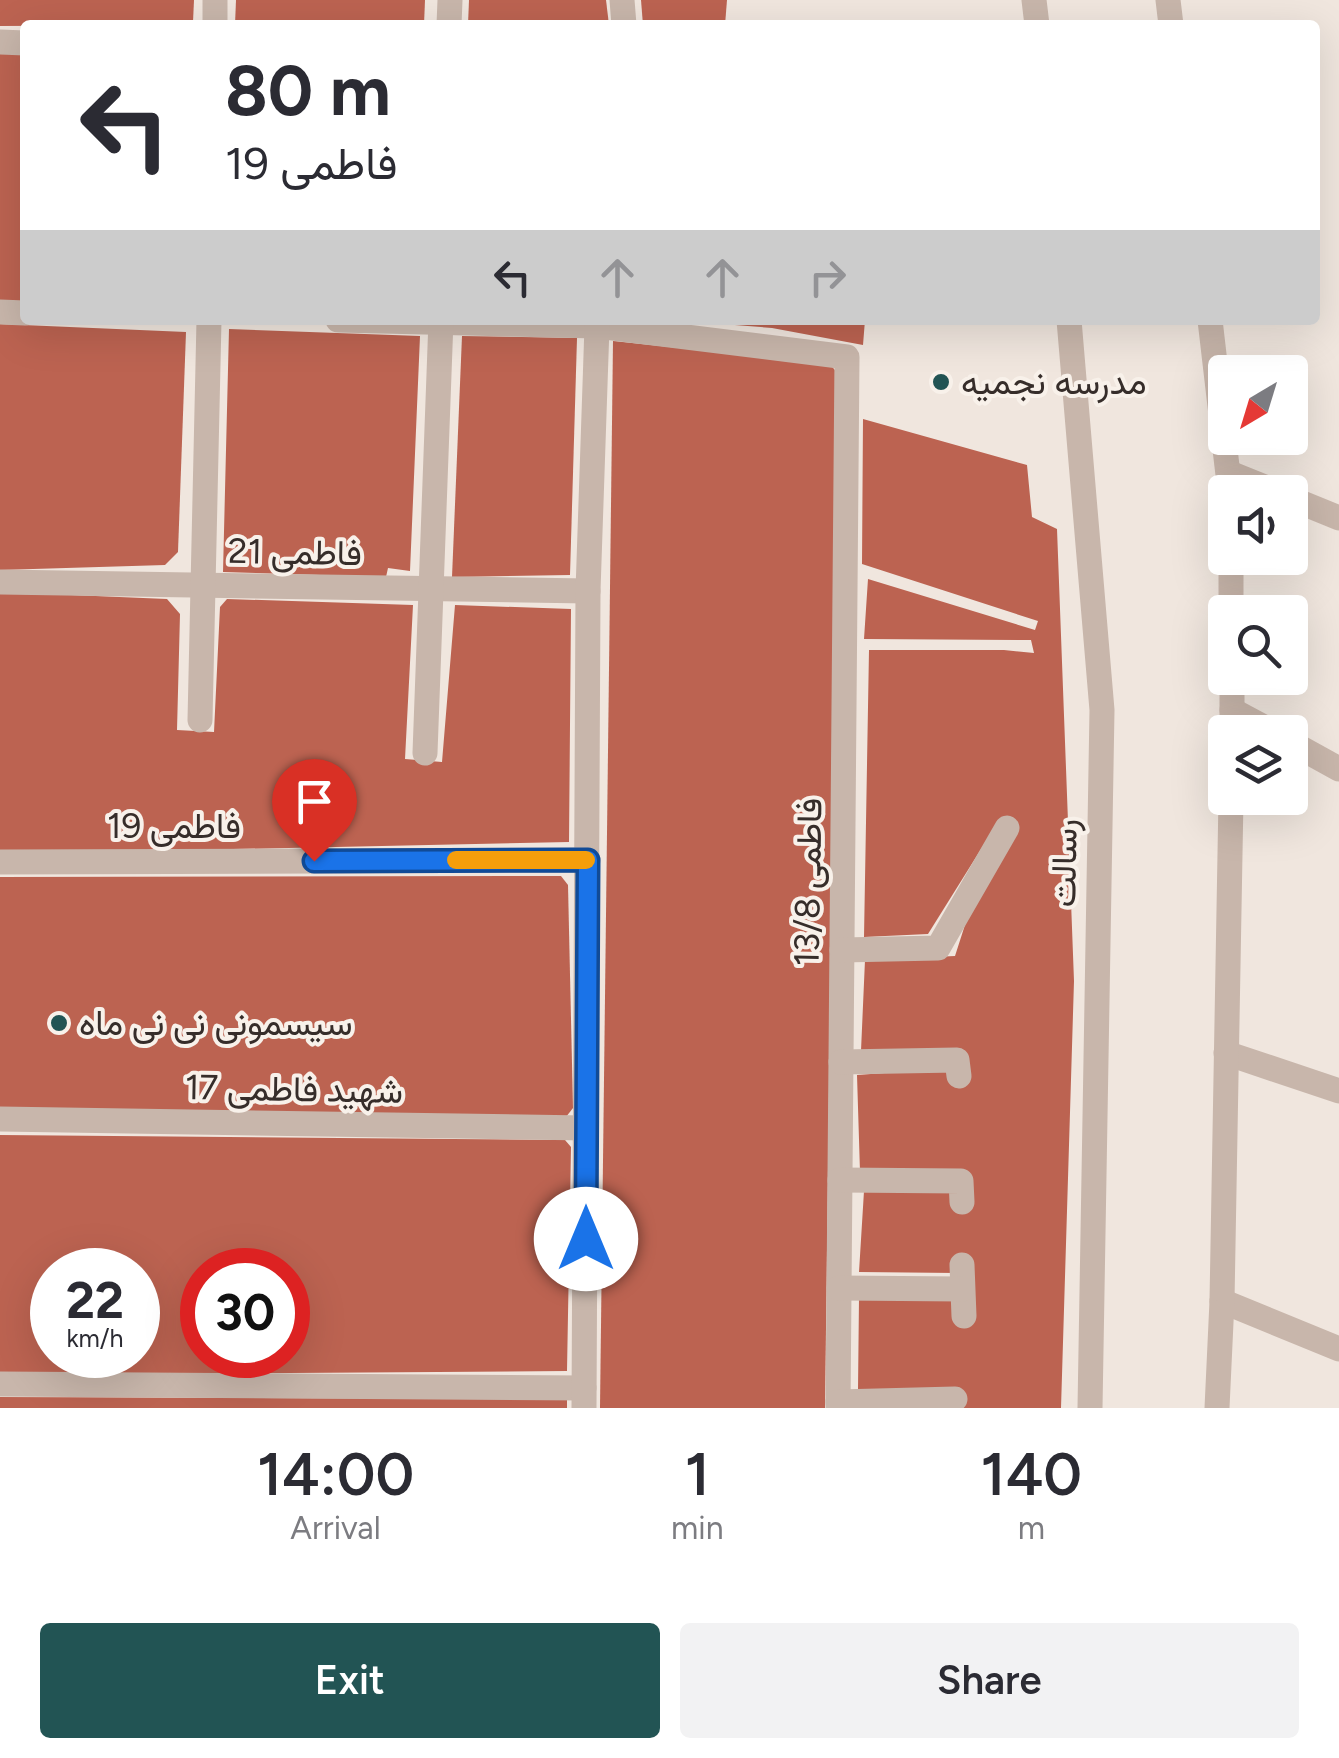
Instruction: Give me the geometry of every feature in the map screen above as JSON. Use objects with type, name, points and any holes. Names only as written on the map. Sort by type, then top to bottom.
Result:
[{"type":"street","points":[[200,720],[209,325]]},
{"type":"street","points":[[425,753],[441,325]]},
{"type":"street","points":[[0,1384],[584,1398],[588,592],[597,326],[566,325]]},
{"type":"street","name":"رسالت","points":[[1069,325],[1102,710],[1090,1408]]},
{"type":"street","points":[[1211,325],[1229,475]]},
{"type":"street","name":"فاطمی 13/8","points":[[597,326],[848,357],[838,1405]]},
{"type":"street","points":[[1308,505],[1339,518]]},
{"type":"street","name":"فاطمی 21","points":[[0,582],[588,592]]},
{"type":"street","points":[[1308,752],[1339,769]]},
{"type":"street","points":[[1217,1408],[1231,815]]},
{"type":"street","points":[[842,950],[938,948],[1007,828]]},
{"type":"street","name":"فاطمی 19","points":[[0,862],[588,860]]},
{"type":"street","points":[[1226,1053],[1339,1090]]},
{"type":"street","points":[[841,1062],[957,1060],[960,1076]]},
{"type":"street","name":"شهید فاطمی 17","points":[[0,1119],[586,1128]]},
{"type":"street","points":[[840,1180],[961,1181],[962,1202]]},
{"type":"street","points":[[839,1288],[962,1277],[964,1316]]},
{"type":"street","points":[[1222,1301],[1339,1349]]},
{"type":"street","points":[[838,1405],[956,1399]]},
{"type":"building","points":[[0,0],[194,0],[193,20],[20,20],[20,26],[0,26]]},
{"type":"building","points":[[236,0],[425,0],[424,20],[235,20]]},
{"type":"building","points":[[469,0],[606,0],[608,20],[468,20]]},
{"type":"building","points":[[641,0],[727,0],[725,20],[643,20]]},
{"type":"building","points":[[0,54],[20,54],[20,301],[0,301]]},
{"type":"building","points":[[0,324],[186,332],[178,552],[165,565],[0,570]]},
{"type":"building","points":[[734,325],[865,325],[863,345]]},
{"type":"building","points":[[229,329],[420,336],[410,571],[388,568],[386,577],[223,572]]},
{"type":"building","points":[[462,336],[577,338],[570,575],[452,577]]},
{"type":"building","points":[[613,341],[830,364],[838,374],[825,1408],[600,1408]]},
{"type":"building","points":[[863,419],[1027,465],[1032,517],[1057,529],[1074,981],[1061,1408],[962,1408],[858,1389],[859,1298],[958,1295],[956,1273],[859,1272],[864,1191],[957,1191],[967,1206],[963,1169],[860,1172],[857,1075],[954,1068],[961,1052],[861,1051],[865,960],[955,956],[998,822],[928,934],[864,937],[869,650],[1034,653],[1031,640],[864,639],[868,579],[1035,630],[1038,621],[862,564]]},
{"type":"building","points":[[0,592],[167,599],[180,614],[177,730],[214,732],[220,607],[227,599],[413,605],[405,759],[442,762],[455,605],[571,609],[569,842],[0,854]]},
{"type":"building","points":[[561,876],[568,885],[573,1108],[566,1117],[0,1112],[0,877]]},
{"type":"building","points":[[0,1135],[565,1140],[571,1147],[567,1371],[310,1373],[310,1248],[180,1248],[180,1374],[160,1374],[160,1248],[30,1248],[30,1375],[0,1375]]},
{"type":"building","points":[[0,1397],[567,1399],[567,1408],[0,1408]]},
{"type":"slow traffic","points":[[456,860],[586,860]]},
{"type":"place","name":"مدرسه نجمیه","points":[[941,382]]},
{"type":"place","name":"سیسمونی نی نی ماه","points":[[59,1023]]},
{"type":"route","points":[[314,861],[588,860],[586,1239]]}]
